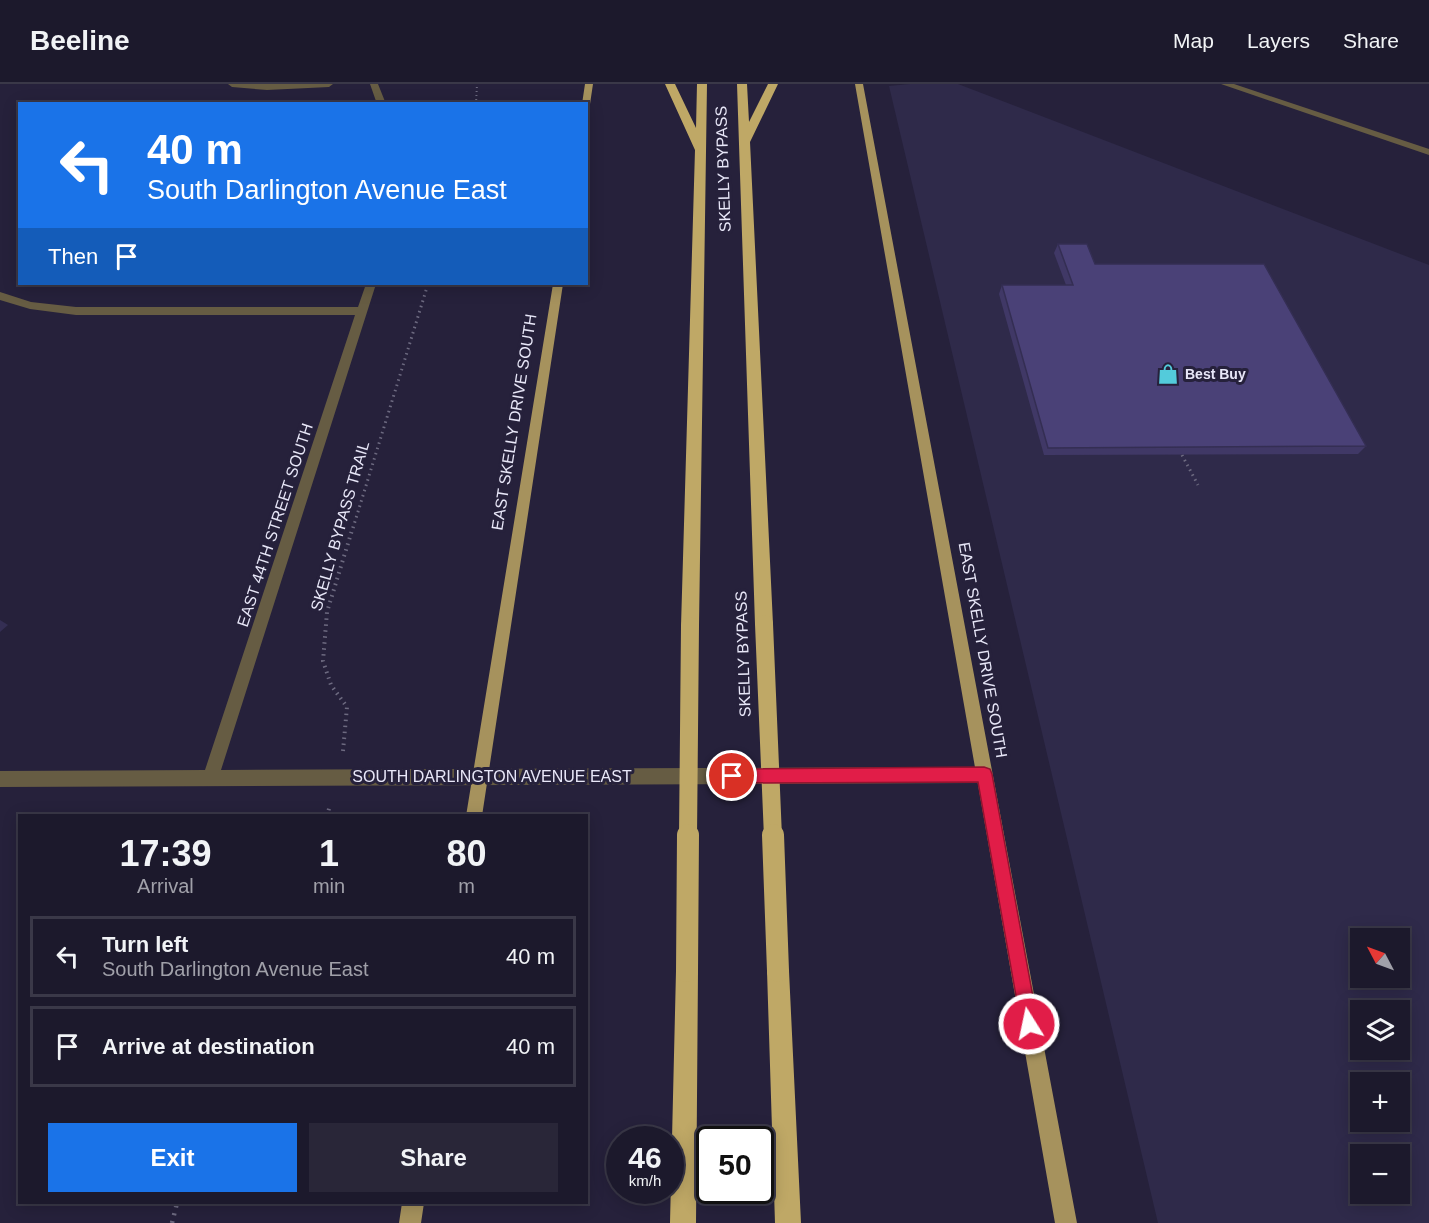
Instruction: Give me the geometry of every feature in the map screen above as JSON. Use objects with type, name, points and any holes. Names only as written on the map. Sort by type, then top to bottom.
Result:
[{"type":"highway","points":[[670,84],[701,152]]},
{"type":"highway","name":"SKELLY BYPASS","points":[[683,1223],[690,626],[702,84]]},
{"type":"highway","name":"SKELLY BYPASS","points":[[742,84],[788,1223]]},
{"type":"highway","points":[[744,144],[773,84]]},
{"type":"main road","points":[[586,102],[589,84]]},
{"type":"main road","name":"EAST SKELLY DRIVE SOUTH","points":[[859,84],[1066,1223]]},
{"type":"main road","name":"EAST SKELLY DRIVE SOUTH","points":[[474,814],[558,285]]},
{"type":"main road","points":[[410,1223],[413,1204]]},
{"type":"street","points":[[232,84],[267,87],[329,84]]},
{"type":"street","points":[[374,84],[381,102]]},
{"type":"street","points":[[1225,84],[1429,152]]},
{"type":"street","name":"EAST 44TH STREET SOUTH","points":[[211,777],[371,285]]},
{"type":"street","points":[[0,296],[30,305],[76,311],[362,311]]},
{"type":"street","name":"SOUTH DARLINGTON AVENUE EAST","points":[[0,778],[984,774]]},
{"type":"path","points":[[476,102],[477,84]]},
{"type":"path","name":"SKELLY BYPASS TRAIL","points":[[340,776],[347,707],[331,685],[322,661],[327,612],[370,465],[403,369],[428,285]]},
{"type":"path","points":[[1182,455],[1198,485]]},
{"type":"path","points":[[172,1223],[177,1204]]},
{"type":"shaded area","points":[[958,84],[1429,265],[1429,1223],[1158,1223],[889,86]]},
{"type":"building","name":"Best Buy","points":[[1058,244],[1087,244],[1095,264],[1264,264],[1366,446],[1048,448],[1002,285],[1073,285]]},
{"type":"place","name":"Best Buy","points":[[1168,374]]},
{"type":"route","points":[[732,776],[984,774],[1029,1024]]}]
